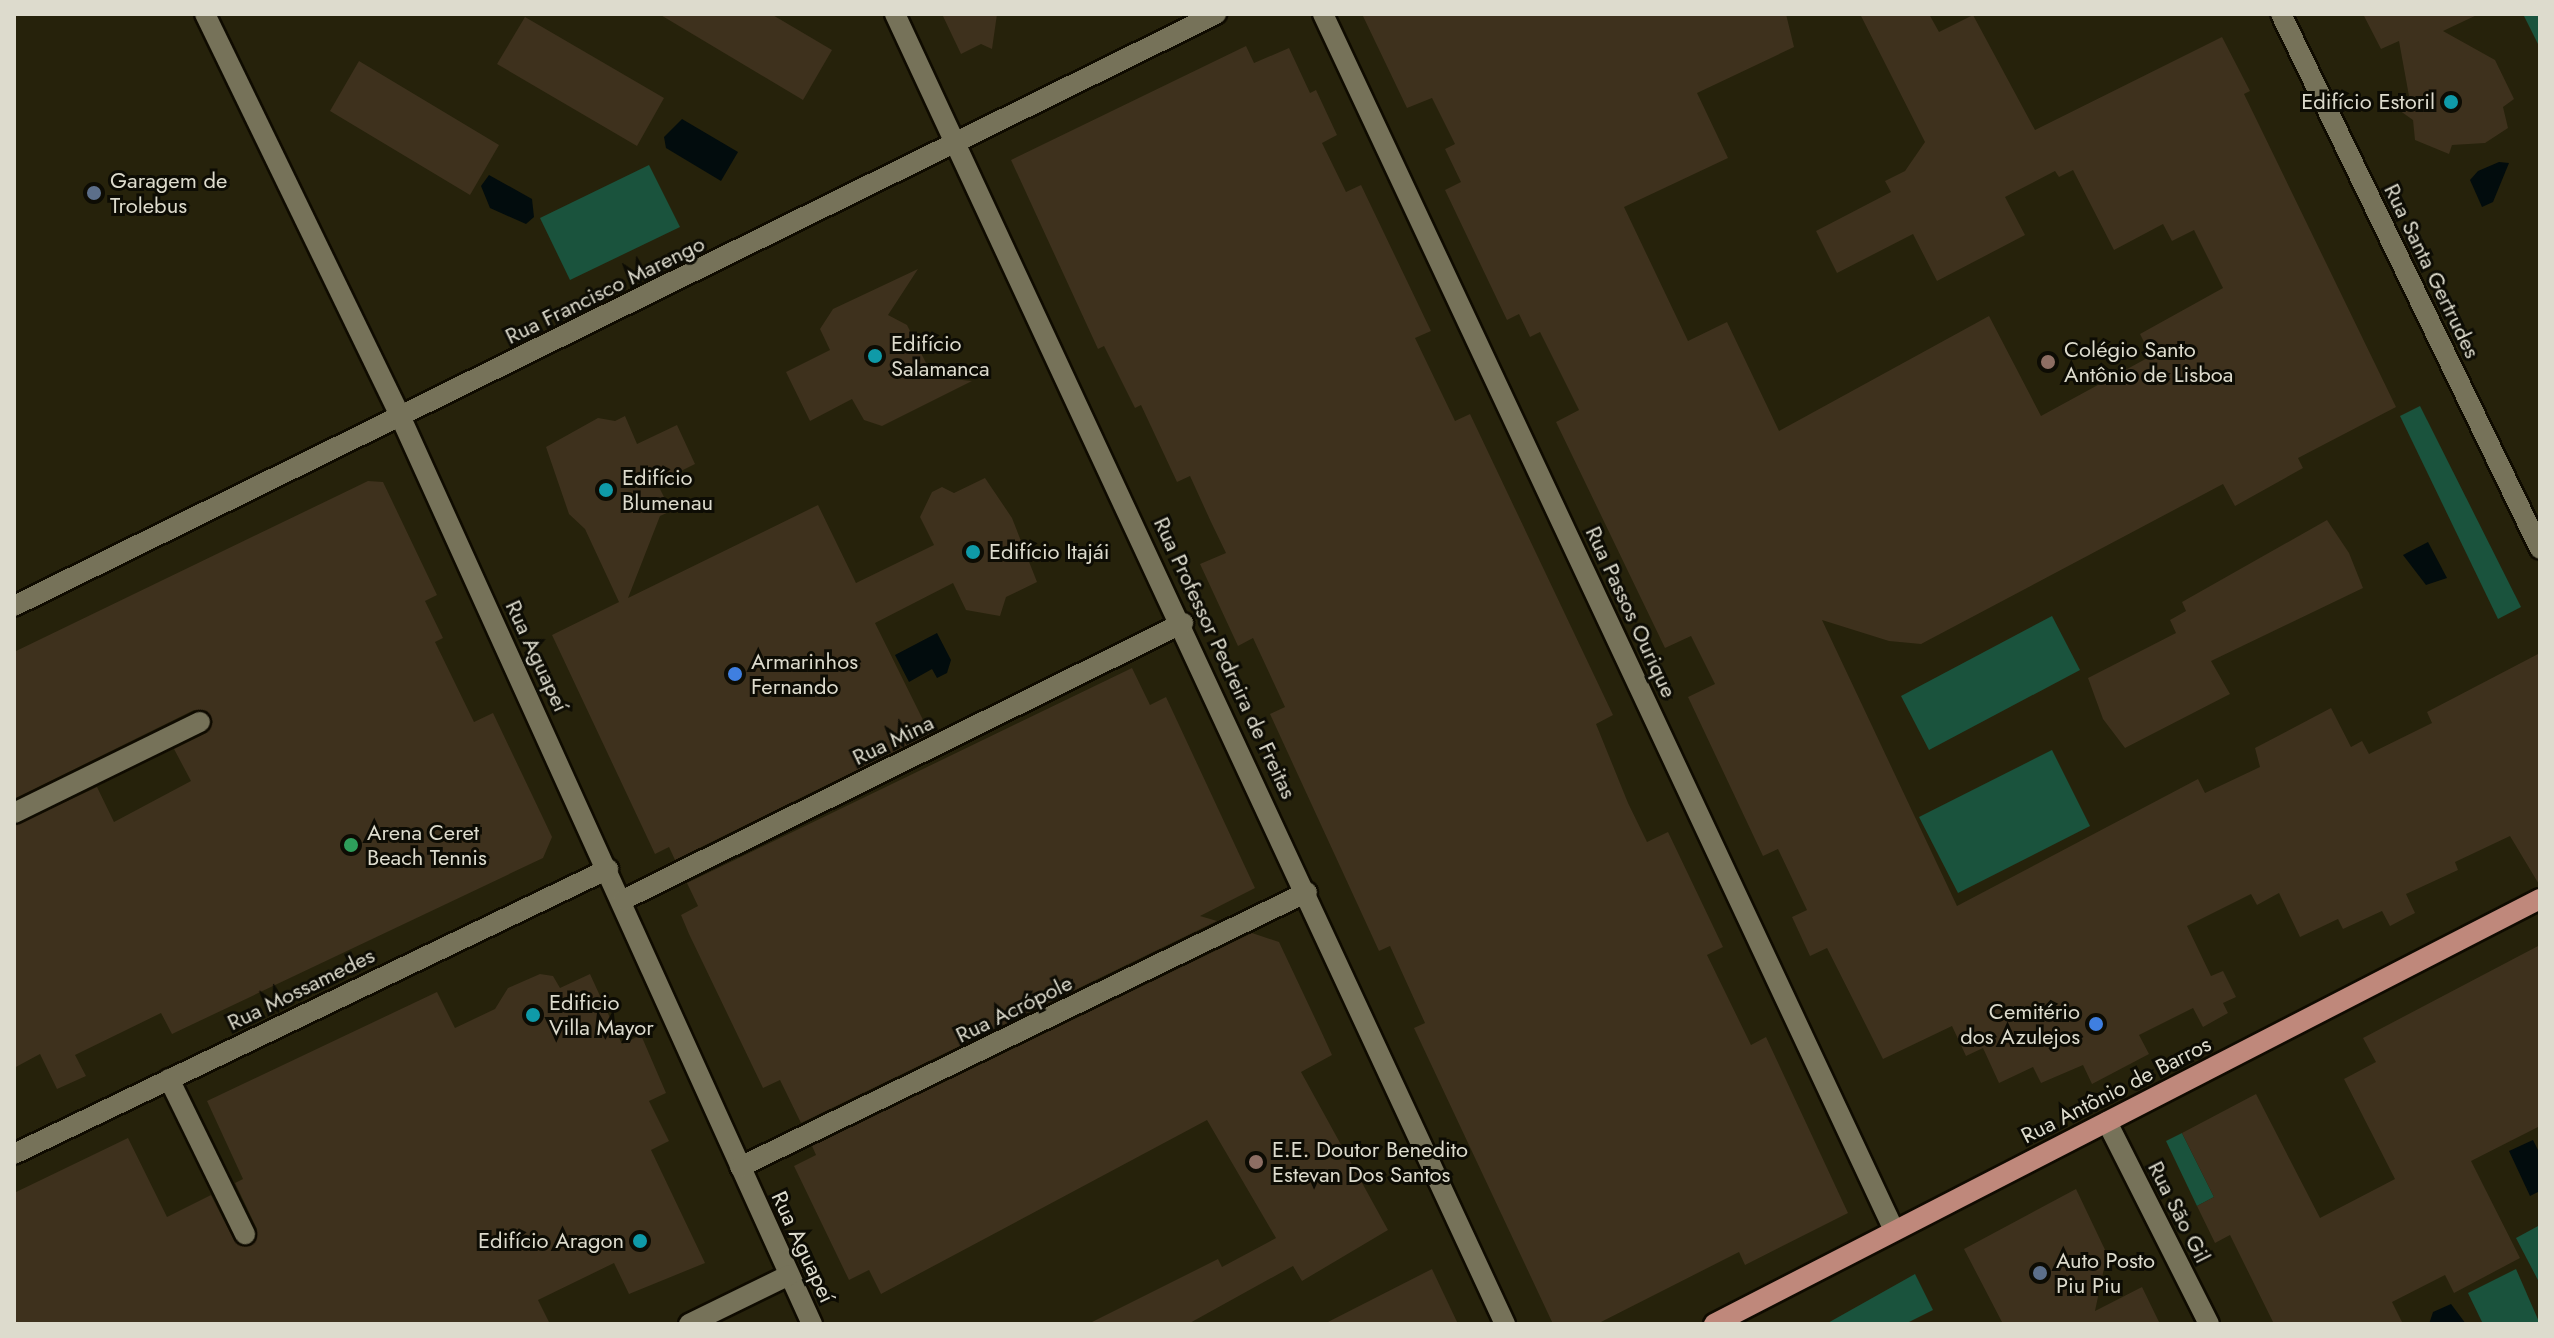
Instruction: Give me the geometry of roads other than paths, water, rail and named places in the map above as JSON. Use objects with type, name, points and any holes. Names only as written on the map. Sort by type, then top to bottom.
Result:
[{"type":"main road","name":"Rua Antônio de Barros","points":[[1714,1324],[2540,899]]},
{"type":"street","name":"Rua Aguapeí","points":[[205,14],[401,418],[623,900],[812,1324]]},
{"type":"street","name":"Rua Professor Pedreira de Freitas","points":[[895,14],[1183,623],[1505,1324]]},
{"type":"street","name":"Rua Francisco Marengo","points":[[14,606],[1216,14]]},
{"type":"street","name":"Rua Passos Ourique","points":[[1323,14],[1894,1230]]},
{"type":"street","name":"Rua Santa Gertrudes","points":[[2281,14],[2540,549]]},
{"type":"street","name":"Rua Mina","points":[[623,900],[1183,623]]},
{"type":"street","points":[[14,813],[200,722]]},
{"type":"street","name":"Rua Mossamedes","points":[[14,1154],[608,869]]},
{"type":"street","name":"Rua Acrópole","points":[[740,1167],[1307,892]]},
{"type":"street","points":[[169,1079],[245,1234]]},
{"type":"street","name":"Rua São Gil","points":[[2107,1122],[2209,1324]]},
{"type":"street","points":[[689,1324],[789,1275]]},
{"type":"place","name":"Edifício Estoril","points":[[2451,102]]},
{"type":"place","name":"Garagem de Trolebus","points":[[94,193]]},
{"type":"place","name":"Edifício Salamanca","points":[[875,356]]},
{"type":"place","name":"Colégio Santo Antônio de Lisboa","points":[[2048,362]]},
{"type":"place","name":"Edifício Blumenau","points":[[606,490]]},
{"type":"place","name":"Edifício Itajái","points":[[973,552]]},
{"type":"place","name":"Armarinhos Fernando","points":[[735,674]]},
{"type":"place","name":"Arena Ceret Beach Tennis","points":[[351,845]]},
{"type":"place","name":"Edificio Villa Mayor","points":[[533,1015]]},
{"type":"place","name":"Cemitério dos Azulejos","points":[[2096,1024]]},
{"type":"place","name":"E.E. Doutor Benedito Estevan Dos Santos","points":[[1256,1162]]},
{"type":"place","name":"Edifício Aragon","points":[[640,1241]]},
{"type":"place","name":"Auto Posto Piu Piu","points":[[2040,1273]]}]
